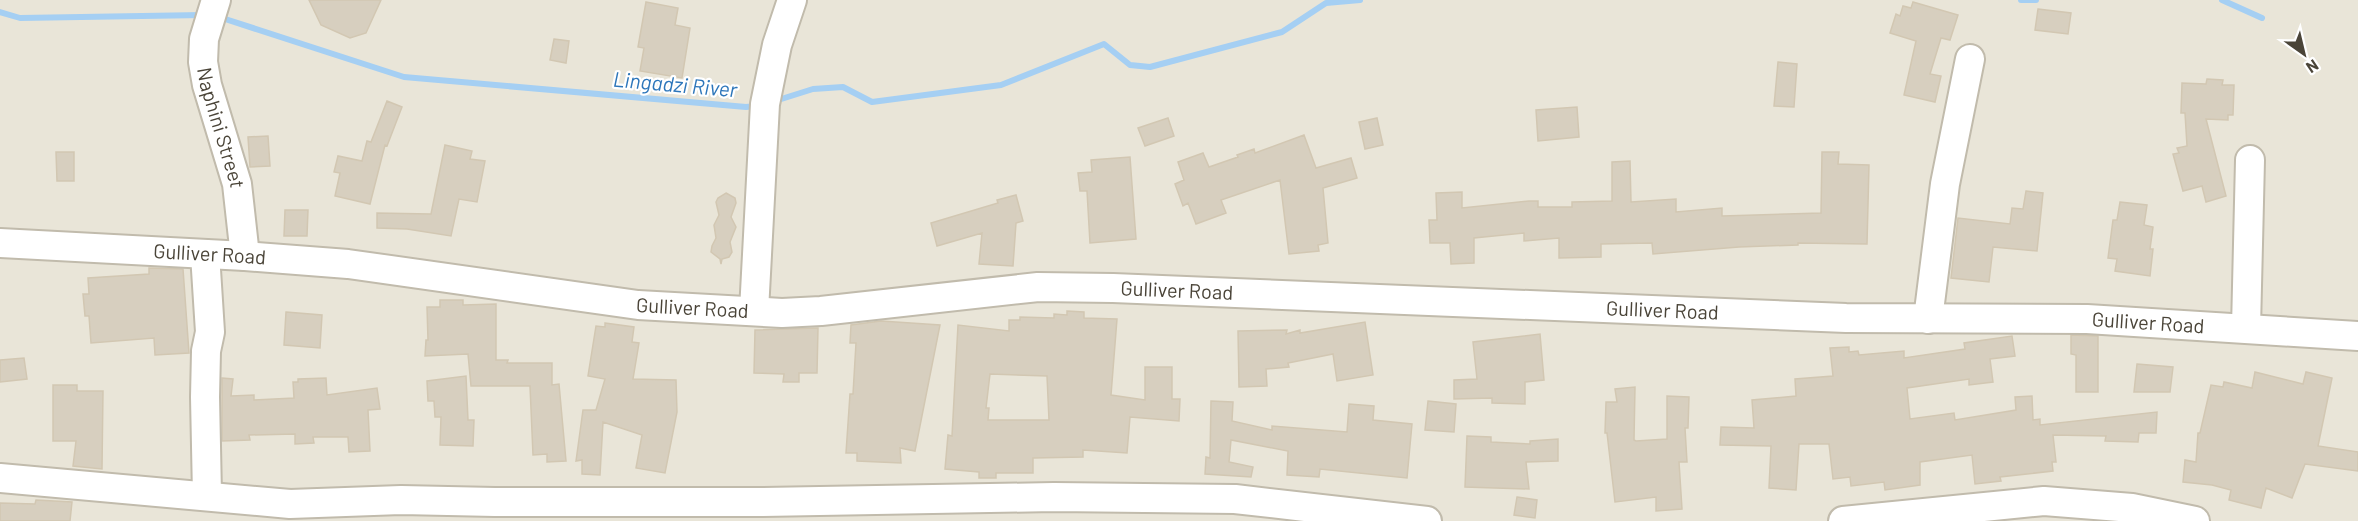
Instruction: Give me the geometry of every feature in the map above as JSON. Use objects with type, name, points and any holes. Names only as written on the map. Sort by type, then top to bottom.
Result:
[{"type":"street","name":"Naphini Street","points":[[216,0],[204,39],[203,62],[207,85],[237,184],[245,256]]},
{"type":"street","points":[[754,311],[758,200],[765,104],[777,45],[792,0]]},
{"type":"street","points":[[1928,319],[1945,184],[1970,59]]},
{"type":"street","points":[[2246,328],[2250,160]]},
{"type":"street","name":"Gulliver Road","points":[[0,243],[348,264],[638,305],[782,313],[821,311],[1038,287],[1846,318],[2087,320],[2358,336]]},
{"type":"street","points":[[205,254],[210,332],[206,351],[205,397],[207,495]]},
{"type":"street","points":[[0,478],[290,504],[401,500],[763,502],[1054,497],[1235,499],[1427,521]]},
{"type":"street","points":[[1843,521],[2044,501],[2132,508],[2195,521]]},
{"type":"shaded area","points":[[0,0],[2358,0],[2358,521],[0,521]]},
{"type":"building","points":[[309,0],[381,0],[366,33],[350,38],[321,25]]},
{"type":"building","points":[[646,2],[678,8],[675,25],[690,28],[682,78],[640,71],[644,48],[638,47]]},
{"type":"building","points":[[1913,2],[1958,15],[1950,40],[1941,38],[1930,74],[1941,76],[1935,102],[1904,95],[1916,41],[1890,33],[1896,14],[1900,16],[1903,6],[1911,8]]},
{"type":"building","points":[[2038,9],[2071,13],[2068,34],[2035,30]]},
{"type":"building","points":[[554,39],[569,41],[566,63],[550,60]]},
{"type":"building","points":[[1778,62],[1797,64],[1794,107],[1774,106]]},
{"type":"building","points":[[2207,79],[2223,80],[2222,85],[2234,85],[2233,115],[2228,115],[2228,120],[2206,119],[2226,196],[2206,202],[2202,186],[2183,191],[2173,154],[2179,153],[2177,148],[2187,146],[2185,113],[2181,113],[2182,83],[2206,84]]},
{"type":"building","points":[[387,101],[402,107],[387,146],[385,145],[370,204],[335,196],[340,173],[334,172],[338,156],[362,161],[367,141],[371,142]]},
{"type":"building","points":[[1577,107],[1579,137],[1538,141],[1536,110]]},
{"type":"building","points":[[1168,118],[1174,136],[1145,146],[1138,128]]},
{"type":"building","points":[[1377,118],[1383,145],[1365,149],[1359,122]]},
{"type":"building","points":[[1304,135],[1316,168],[1351,158],[1357,178],[1323,188],[1328,243],[1318,245],[1319,251],[1289,254],[1280,180],[1221,200],[1226,213],[1196,224],[1188,203],[1183,206],[1175,184],[1184,180],[1178,162],[1203,153],[1209,167],[1254,149],[1255,153]]},
{"type":"building","points":[[268,136],[270,166],[250,167],[248,137]]},
{"type":"building","points":[[445,145],[472,151],[470,159],[485,161],[477,202],[459,199],[451,236],[407,229],[377,228],[377,213],[431,214]]},
{"type":"building","points":[[56,152],[74,152],[74,181],[57,181]]},
{"type":"building","points":[[1822,152],[1839,152],[1838,164],[1869,165],[1867,244],[1798,243],[1798,245],[1653,254],[1652,243],[1601,244],[1601,257],[1559,258],[1559,238],[1524,241],[1524,233],[1474,238],[1474,263],[1451,264],[1450,243],[1430,243],[1429,220],[1437,220],[1436,193],[1462,192],[1462,208],[1529,201],[1538,201],[1538,207],[1572,207],[1572,202],[1612,201],[1612,162],[1630,161],[1631,202],[1676,199],[1676,212],[1722,208],[1722,216],[1821,213]]},
{"type":"building","points":[[1130,157],[1136,239],[1090,243],[1087,191],[1080,191],[1078,173],[1092,172],[1091,160]]},
{"type":"building","points":[[2026,191],[2043,193],[2037,251],[1993,247],[1989,282],[1951,278],[1958,218],[2010,224],[2012,208],[2023,209]]},
{"type":"building","points":[[726,193],[735,198],[736,203],[731,217],[736,227],[730,242],[732,252],[729,257],[722,259],[721,264],[720,259],[711,252],[716,238],[714,225],[719,215],[716,202]]},
{"type":"building","points":[[1016,195],[1023,221],[1016,223],[1013,266],[979,264],[982,233],[937,246],[931,223],[998,203],[997,200]]},
{"type":"building","points":[[2120,202],[2147,205],[2144,225],[2153,227],[2150,276],[2115,271],[2117,259],[2108,258],[2113,220],[2117,220]]},
{"type":"building","points":[[285,210],[308,210],[307,236],[284,236]]},
{"type":"building","points":[[149,268],[183,269],[189,353],[155,355],[154,338],[91,343],[89,316],[85,316],[83,294],[89,294],[88,278],[149,274]]},
{"type":"building","points":[[440,300],[463,300],[463,305],[496,304],[496,360],[508,360],[507,363],[552,363],[552,385],[559,384],[566,461],[547,462],[547,454],[533,455],[530,386],[471,386],[468,354],[425,356],[426,340],[428,340],[427,307],[440,307]]},
{"type":"building","points":[[1067,311],[1084,312],[1084,318],[1117,319],[1111,395],[1145,400],[1145,367],[1172,367],[1172,399],[1180,399],[1179,421],[1130,417],[1127,453],[1083,450],[1083,457],[1033,458],[1033,473],[996,473],[996,478],[979,478],[979,472],[945,469],[948,435],[952,436],[958,325],[1009,331],[1009,320],[1020,320],[1020,317],[1054,318],[1054,314],[1067,315]],"holes":[[[990,374],[1047,376],[1049,420],[988,420],[989,408],[986,408]]]},
{"type":"building","points":[[286,312],[322,315],[320,348],[284,345]]},
{"type":"building","points":[[881,321],[940,325],[915,451],[900,448],[901,463],[857,461],[857,453],[846,453],[856,343],[850,343],[851,325]]},
{"type":"building","points":[[1365,322],[1373,375],[1337,381],[1333,354],[1288,363],[1289,367],[1266,369],[1267,386],[1239,387],[1238,331],[1287,330],[1286,334],[1300,330],[1300,333]]},
{"type":"building","points":[[605,323],[634,327],[632,342],[639,343],[633,379],[676,380],[677,412],[665,473],[636,468],[642,435],[603,422],[600,475],[582,474],[582,460],[576,461],[583,410],[596,410],[605,379],[588,376],[596,326],[605,327]]},
{"type":"building","points":[[818,328],[817,373],[799,373],[799,382],[783,382],[784,374],[754,373],[755,330]]},
{"type":"building","points":[[1540,334],[1544,380],[1525,382],[1525,404],[1492,403],[1492,398],[1454,399],[1454,380],[1477,379],[1473,342]]},
{"type":"building","points":[[2071,335],[2098,336],[2098,392],[2076,392],[2076,355],[2071,354]]},
{"type":"building","points":[[2012,336],[2015,356],[1990,359],[1993,382],[1969,385],[1969,379],[1907,388],[1910,419],[1954,413],[1955,420],[2016,410],[2015,397],[2032,396],[2033,420],[2040,419],[2040,425],[2157,412],[2156,433],[2139,433],[2138,442],[2105,441],[2106,436],[2053,435],[2056,462],[2052,462],[2053,471],[2000,477],[2001,481],[1975,484],[1972,455],[1920,462],[1920,485],[1885,490],[1884,482],[1851,486],[1850,477],[1833,479],[1829,444],[1799,444],[1796,490],[1769,488],[1771,446],[1720,445],[1721,427],[1754,428],[1752,400],[1796,396],[1795,379],[1833,376],[1830,348],[1849,347],[1849,352],[1858,351],[1859,355],[1904,351],[1904,358],[1965,349],[1964,343]]},
{"type":"building","points":[[24,358],[27,379],[0,382],[0,360]]},
{"type":"building","points":[[2137,364],[2173,367],[2170,392],[2134,392]]},
{"type":"building","points":[[2255,372],[2303,384],[2306,372],[2332,378],[2318,446],[2358,452],[2358,471],[2305,464],[2292,498],[2266,488],[2261,508],[2229,500],[2231,490],[2212,485],[2183,482],[2185,460],[2196,462],[2198,433],[2200,433],[2211,385],[2223,387],[2224,382],[2252,388]]},
{"type":"building","points":[[466,376],[468,420],[474,420],[473,446],[440,445],[441,417],[435,417],[434,401],[428,401],[427,381]]},
{"type":"building","points":[[222,378],[233,379],[231,396],[254,395],[254,400],[294,398],[293,382],[298,382],[298,379],[326,378],[327,395],[377,388],[380,409],[368,410],[370,451],[349,452],[348,437],[313,437],[314,443],[295,444],[295,434],[249,435],[250,440],[222,441]]},
{"type":"building","points":[[53,385],[77,385],[77,391],[103,391],[102,469],[73,466],[76,441],[53,441]]},
{"type":"building","points":[[1635,387],[1634,440],[1636,441],[1667,439],[1667,396],[1689,397],[1688,428],[1685,428],[1687,462],[1679,462],[1682,509],[1656,511],[1656,497],[1615,502],[1607,433],[1605,433],[1606,402],[1617,402],[1615,389]]},
{"type":"building","points":[[1211,401],[1233,402],[1232,421],[1272,430],[1272,426],[1347,432],[1349,404],[1374,406],[1373,420],[1412,424],[1407,478],[1320,469],[1319,477],[1287,475],[1288,451],[1231,440],[1229,462],[1253,467],[1251,477],[1205,474],[1206,457],[1210,458]]},
{"type":"building","points":[[1428,401],[1456,404],[1454,432],[1425,430]]},
{"type":"building","points":[[1467,436],[1491,437],[1491,442],[1530,444],[1530,441],[1558,439],[1558,461],[1526,462],[1529,489],[1465,487]]},
{"type":"building","points":[[1517,497],[1537,500],[1535,518],[1514,515]]},
{"type":"building","points":[[36,500],[72,502],[70,521],[0,521],[0,503],[35,504]]},
{"type":"waterway","name":"Lingadzi River","points":[[775,101],[813,89],[843,87],[872,102],[1001,85],[1104,44],[1130,65],[1150,67],[1282,32],[1326,3],[1360,0]]},
{"type":"waterway","name":"Lingadzi River","points":[[2021,0],[2036,0]]},
{"type":"waterway","name":"Lingadzi River","points":[[2222,0],[2262,18]]},
{"type":"waterway","name":"Lingadzi River","points":[[0,12],[20,18],[203,15]]},
{"type":"waterway","name":"Lingadzi River","points":[[219,17],[404,77],[746,107],[756,106]]}]
